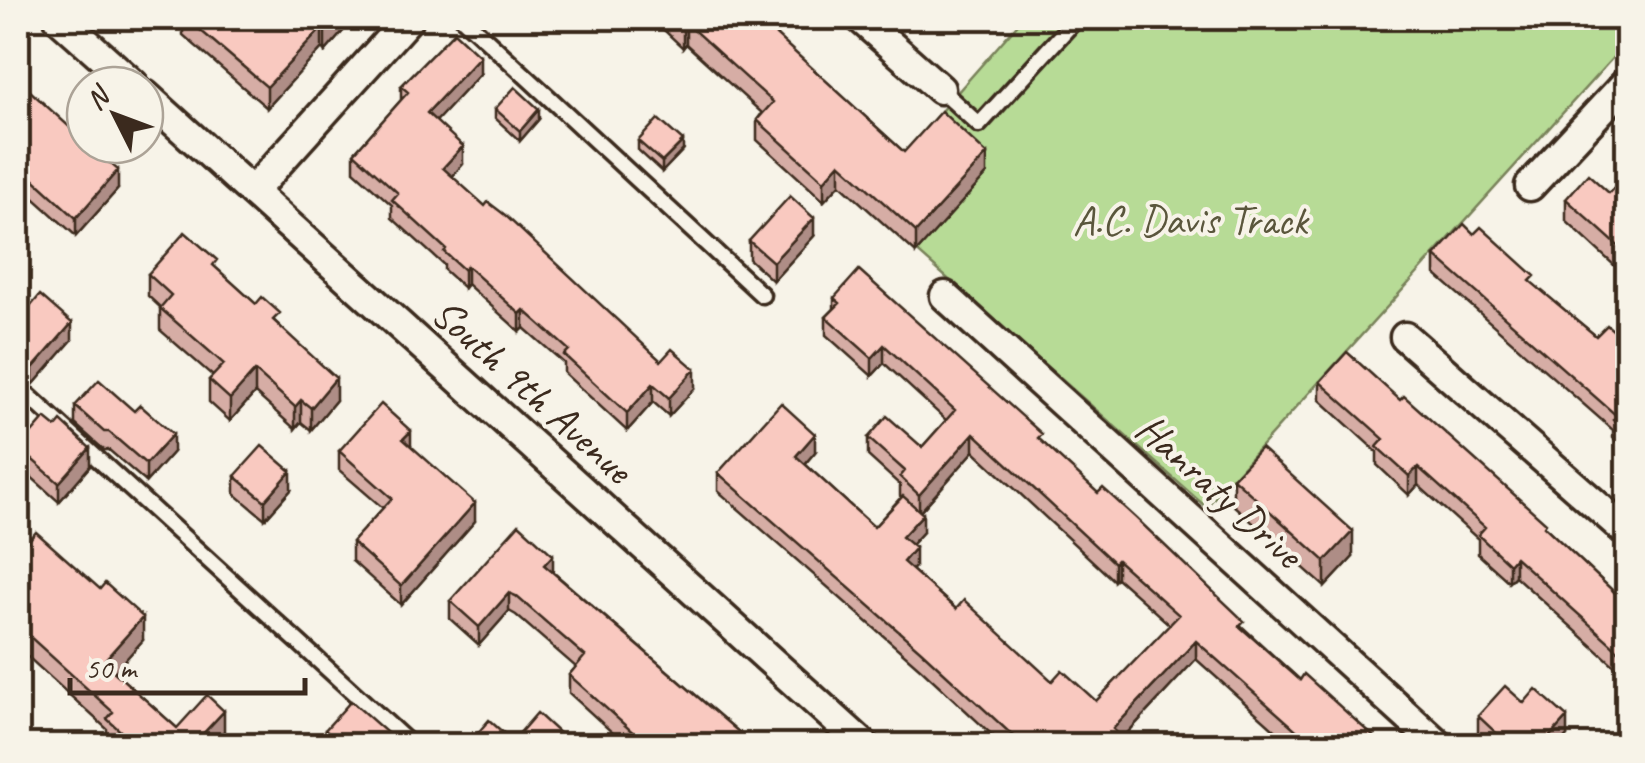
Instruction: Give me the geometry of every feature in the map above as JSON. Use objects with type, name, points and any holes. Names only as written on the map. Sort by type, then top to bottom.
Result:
[{"type":"street","points":[[60,18],[112,65]]},
{"type":"street","points":[[252,192],[409,18]]},
{"type":"street","points":[[860,18],[940,89]]},
{"type":"street","points":[[1530,186],[1628,81]]},
{"type":"street","name":"South 9th Avenue","points":[[165,113],[865,746]]},
{"type":"street","name":"Hanraty Drive","points":[[945,296],[1440,746]]},
{"type":"street","points":[[1405,336],[1628,533]]},
{"type":"lane","points":[[462,18],[762,295]]},
{"type":"lane","points":[[940,89],[979,125],[1077,18]]},
{"type":"lane","points":[[18,386],[412,746]]},
{"type":"green space","name":"A.C. Davis Track","points":[[1023,18],[1627,18],[1627,42],[1206,507],[861,202]]},
{"type":"building","points":[[186,18],[337,18],[325,31],[322,28],[267,87]]},
{"type":"building","points":[[673,18],[764,18],[779,31],[776,35],[904,152],[941,111],[987,154],[916,232],[840,163],[824,181],[757,120],[773,102],[686,23],[683,27]]},
{"type":"building","points":[[454,32],[480,56],[427,113],[463,146],[443,168],[485,206],[488,202],[505,215],[661,361],[672,349],[695,369],[669,398],[653,384],[627,413],[564,355],[569,350],[524,310],[520,314],[467,266],[464,270],[444,252],[446,249],[392,200],[398,193],[354,153],[408,92],[401,86]]},
{"type":"building","points":[[18,80],[65,123],[65,165],[112,165],[118,170],[76,218],[18,165]]},
{"type":"building","points":[[515,87],[539,109],[520,131],[495,109]]},
{"type":"building","points":[[658,119],[683,141],[662,162],[638,141]]},
{"type":"building","points":[[1628,172],[1628,255],[1566,199],[1588,174],[1609,193]]},
{"type":"building","points":[[790,196],[814,218],[773,262],[749,241]]},
{"type":"building","points":[[1464,224],[1474,234],[1481,227],[1535,276],[1530,281],[1596,336],[1607,325],[1628,343],[1628,433],[1613,420],[1617,416],[1435,256]]},
{"type":"building","points":[[185,232],[217,260],[213,265],[256,304],[262,297],[280,313],[273,320],[336,378],[311,408],[301,400],[295,407],[255,371],[230,399],[209,380],[224,364],[160,308],[171,295],[148,274]]},
{"type":"building","points":[[859,270],[1042,434],[1038,438],[1098,493],[1103,488],[1136,518],[1244,621],[1239,626],[1300,680],[1304,674],[1384,746],[1320,746],[1307,733],[1304,737],[1196,641],[1113,729],[1131,746],[1024,746],[718,473],[781,403],[815,434],[796,456],[874,527],[903,496],[923,514],[902,537],[915,548],[903,562],[956,609],[964,600],[1052,681],[1062,670],[1096,701],[1179,615],[1117,560],[1114,563],[974,433],[919,495],[900,477],[905,471],[868,438],[887,416],[922,447],[955,410],[884,345],[872,358],[826,317],[840,303],[834,298]]},
{"type":"building","points":[[40,295],[72,323],[33,368],[18,355],[18,296],[30,307]]},
{"type":"building","points":[[1347,352],[1400,400],[1404,396],[1546,523],[1544,526],[1628,605],[1628,659],[1515,557],[1509,564],[1478,535],[1485,527],[1418,467],[1409,476],[1377,447],[1384,439],[1320,382]]},
{"type":"building","points":[[99,380],[134,411],[140,405],[173,434],[146,464],[75,406]]},
{"type":"building","points":[[381,404],[411,431],[403,439],[475,503],[401,586],[352,542],[392,498],[339,451]]},
{"type":"building","points":[[45,418],[56,427],[61,421],[90,448],[59,483],[19,448]]},
{"type":"building","points":[[262,446],[291,471],[265,501],[235,476]]},
{"type":"building","points":[[1261,448],[1353,531],[1325,561],[1233,478]]},
{"type":"building","points":[[519,524],[553,555],[544,565],[755,746],[648,746],[569,675],[585,656],[516,596],[509,593],[479,627],[450,601]]},
{"type":"building","points":[[36,532],[100,589],[105,583],[143,617],[103,662],[177,728],[207,695],[224,711],[200,737],[210,746],[137,746],[107,719],[113,712],[18,626],[18,553]]},
{"type":"building","points":[[1505,686],[1524,703],[1536,689],[1567,717],[1541,746],[1510,746],[1478,716]]},
{"type":"building","points":[[351,701],[402,746],[342,746],[325,730]]},
{"type":"building","points":[[537,713],[573,746],[530,746],[518,735]]},
{"type":"building","points":[[489,720],[507,736],[499,746],[471,746],[469,743]]}]
